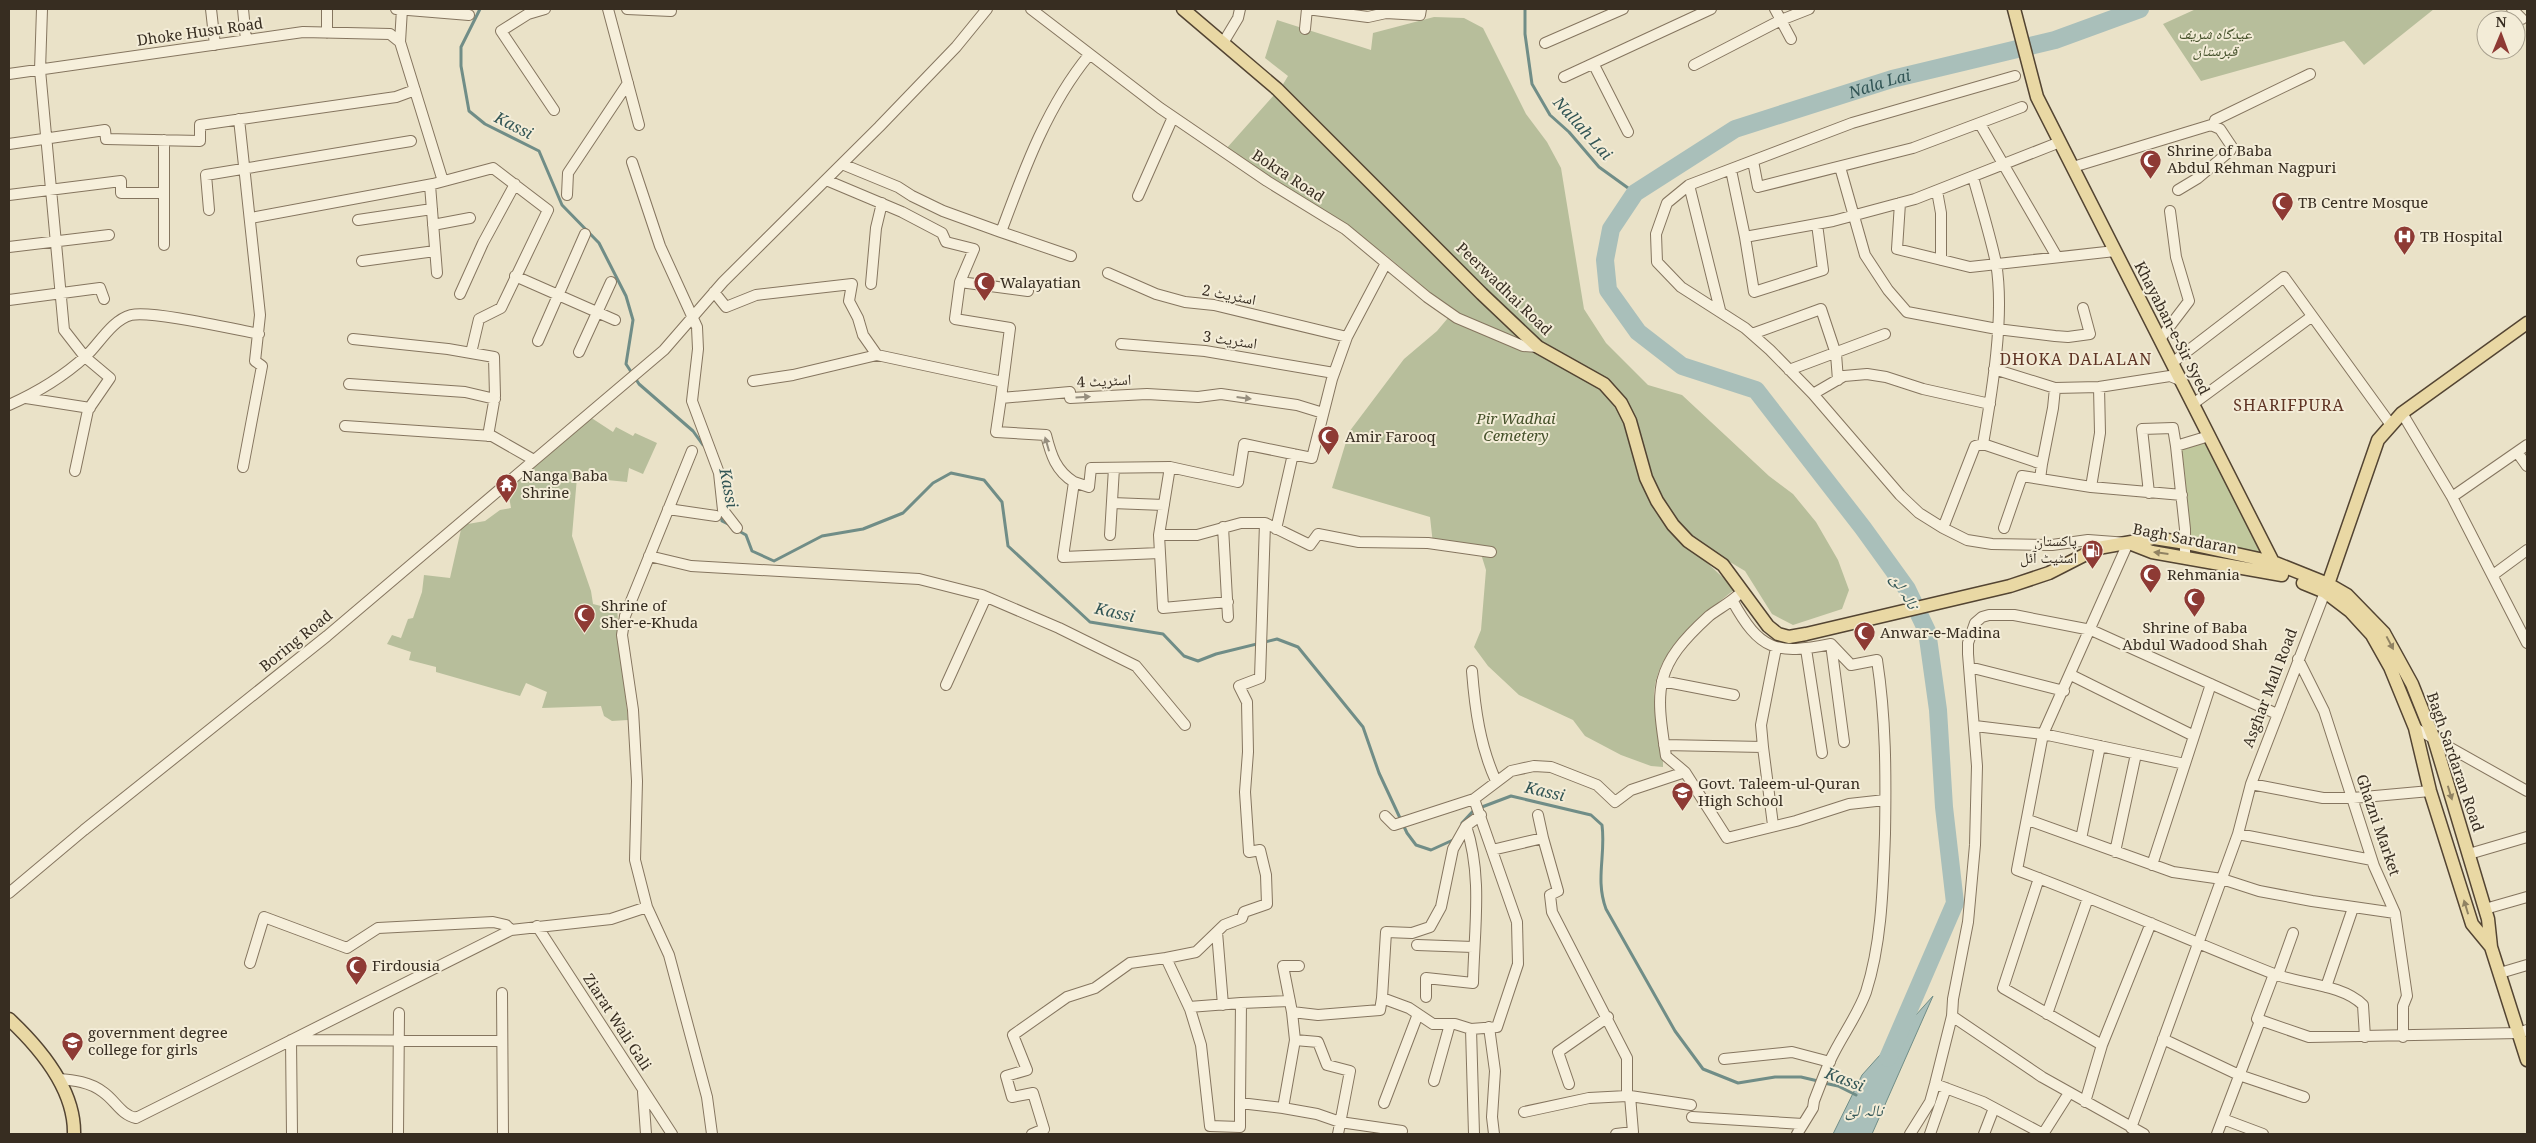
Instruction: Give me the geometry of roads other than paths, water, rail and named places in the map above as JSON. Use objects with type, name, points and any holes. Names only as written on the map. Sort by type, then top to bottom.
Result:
[{"type":"main road","name":"Peerwadhai Road","points":[[1183,9],[1276,89],[1482,294],[1538,346],[1604,384],[1621,403],[1630,421],[1646,478],[1657,502],[1672,525],[1688,541],[1723,565],[1760,615]]},
{"type":"main road","points":[[1196,9],[1221,41]]},
{"type":"main road","name":"Khayaban-e-Sir Syed","points":[[2014,9],[2037,97],[2276,567]]},
{"type":"main road","name":"Asghar Mall Road","points":[[2327,588],[2378,440],[2402,413],[2527,323]]},
{"type":"main road","name":"Bagh Sardaran Road","points":[[2128,543],[2154,538],[2186,542],[2276,567],[2347,595],[2384,633],[2412,684],[2434,739],[2485,909],[2491,947],[2523,1032],[2527,1060]]},
{"type":"main road","name":"Bagh Sardaran","points":[[1760,615],[1773,630],[1789,637],[2010,586],[2060,568],[2098,548],[2128,543],[2152,552],[2276,567]]},
{"type":"main road","name":"Bagh Sardaran Road","points":[[2327,588],[2372,635],[2390,667],[2415,728],[2430,792],[2472,924],[2491,947]]},
{"type":"main road","points":[[2452,860],[2469,854]]},
{"type":"main road","points":[[9,1019],[30,1039],[52,1067],[74,1126],[74,1134]]},
{"type":"street","points":[[42,9],[40,70],[64,330],[85,356],[110,378],[90,408],[75,471]]},
{"type":"street","points":[[211,9],[215,44]]},
{"type":"street","points":[[243,9],[246,40]]},
{"type":"street","points":[[327,9],[327,32]]},
{"type":"street","points":[[396,9],[469,15]]},
{"type":"street","points":[[402,9],[400,42],[442,178]]},
{"type":"street","points":[[545,9],[528,14],[501,31],[554,110]]},
{"type":"street","points":[[608,9],[639,124]]},
{"type":"street","points":[[627,9],[671,11]]},
{"type":"street","name":"Boring Road","points":[[9,893],[84,830],[328,636],[664,350],[714,292],[956,47],[988,9]]},
{"type":"street","name":"Bokra Road","points":[[1031,9],[1089,55],[1173,117],[1267,181],[1345,229],[1427,298],[1457,318],[1523,346],[1538,346]]},
{"type":"street","points":[[1221,41],[1238,18],[1240,9]]},
{"type":"street","points":[[1304,29],[1307,9],[1420,16],[1421,9]]},
{"type":"street","points":[[1545,44],[1623,9]]},
{"type":"street","points":[[1564,77],[1594,65],[1711,9]]},
{"type":"street","points":[[1775,9],[1791,39]]},
{"type":"street","points":[[1694,65],[1781,20],[1809,9]]},
{"type":"street","name":"Dhoke Husu Road","points":[[9,74],[303,32],[390,34],[400,42]]},
{"type":"street","points":[[1001,232],[1044,127],[1068,80],[1089,55]]},
{"type":"street","points":[[1594,65],[1628,132]]},
{"type":"street","points":[[2214,126],[2215,120],[2310,74]]},
{"type":"street","points":[[2015,76],[1852,123],[1689,185],[1667,203],[1656,234],[1657,262],[1681,287],[1720,310],[1752,334],[1813,394],[1900,495],[1919,513],[1943,528],[1967,540],[1992,544],[2052,545],[2088,540],[2128,543],[2071,675],[2043,734],[2017,870],[2276,974],[2326,987],[2354,998],[2363,1005],[2365,1037]]},
{"type":"street","points":[[567,196],[568,173],[628,84]]},
{"type":"street","points":[[9,144],[105,130],[106,139],[200,140],[200,125],[396,97],[415,90]]},
{"type":"street","points":[[1753,162],[1758,187],[1913,148],[2022,107]]},
{"type":"street","points":[[1138,196],[1173,117]]},
{"type":"street","points":[[239,119],[260,315],[255,361],[262,366],[243,467]]},
{"type":"street","points":[[1980,124],[2057,257]]},
{"type":"street","points":[[2073,167],[2211,125],[2220,129],[2232,147],[2230,151],[2198,178],[2178,190]]},
{"type":"street","points":[[164,140],[164,245]]},
{"type":"street","points":[[209,210],[206,175],[411,141]]},
{"type":"street","points":[[1745,237],[1853,216],[1937,192],[2060,142]]},
{"type":"street","points":[[632,162],[660,246],[682,298],[697,327],[698,347],[692,401],[719,473],[723,510],[737,528]]},
{"type":"street","points":[[842,164],[898,187],[943,211],[1071,256]]},
{"type":"street","points":[[1840,167],[1865,254],[1888,290],[1907,312],[1997,329],[2068,337],[2090,334],[2083,308]]},
{"type":"street","points":[[251,218],[430,185],[493,168],[548,210],[501,308],[480,319],[471,353]]},
{"type":"street","points":[[1731,170],[1754,292],[1824,270],[1817,224]]},
{"type":"street","points":[[1974,178],[1996,264],[1997,329],[1990,404],[1983,444]]},
{"type":"street","points":[[826,180],[942,233],[946,242],[974,249],[960,282],[955,319],[1010,328],[996,432],[1046,435],[1050,454],[1062,474],[1074,482],[1090,487],[1091,468],[1142,466],[1170,467],[1238,482],[1244,444],[1312,458],[1334,373],[1347,338],[1386,264]]},
{"type":"street","points":[[9,195],[121,181],[121,193],[164,193]]},
{"type":"street","points":[[460,294],[483,243],[515,184]]},
{"type":"street","points":[[430,185],[437,273]]},
{"type":"street","points":[[1689,185],[1720,310]]},
{"type":"street","points":[[1937,192],[1941,213],[1941,260]]},
{"type":"street","points":[[1900,203],[1897,249],[1941,260],[1970,266],[2115,251]]},
{"type":"street","points":[[871,284],[876,228],[882,204]]},
{"type":"street","points":[[358,220],[432,209]]},
{"type":"street","points":[[2160,339],[2189,301],[2176,257],[2170,211]]},
{"type":"street","points":[[433,225],[470,218]]},
{"type":"street","points":[[538,341],[585,234]]},
{"type":"street","points":[[9,247],[109,235]]},
{"type":"street","points":[[362,260],[435,251]]},
{"type":"street","name":"اسٹریٹ 2","points":[[1108,273],[1156,294],[1185,302],[1214,305],[1347,338]]},
{"type":"street","points":[[515,276],[615,320]]},
{"type":"street","points":[[2172,362],[2284,277],[2311,317],[2391,425]]},
{"type":"street","points":[[579,352],[611,282]]},
{"type":"street","points":[[960,282],[1028,290]]},
{"type":"street","points":[[714,292],[726,307],[756,295],[852,284],[850,301],[863,335],[877,355]]},
{"type":"street","points":[[9,300],[100,288],[104,299]]},
{"type":"street","points":[[1752,334],[1821,309],[1836,354],[1838,380]]},
{"type":"street","points":[[9,405],[26,398],[85,356],[119,321],[131,315],[153,316],[259,334]]},
{"type":"street","points":[[2193,404],[2311,317]]},
{"type":"street","points":[[1789,370],[1836,354],[1884,334]]},
{"type":"street","points":[[354,339],[494,357],[495,399],[488,436]]},
{"type":"street","name":"اسٹریٹ 3","points":[[1121,344],[1214,352],[1334,373]]},
{"type":"street","points":[[753,380],[793,375],[877,355],[1003,382]]},
{"type":"street","points":[[1994,369],[2054,388],[2099,387],[2170,376],[2180,380]]},
{"type":"street","points":[[1813,394],[1838,380],[1856,374],[1886,377],[1924,389],[1990,404]]},
{"type":"street","points":[[349,384],[465,392],[495,399]]},
{"type":"street","points":[[2091,488],[2100,433],[2099,387]]},
{"type":"street","points":[[2040,479],[2053,408],[2054,388]]},
{"type":"street","name":"اسٹریٹ 4","points":[[1000,398],[1070,392],[1070,398],[1146,394],[1198,397],[1221,394],[1297,405],[1323,413]]},
{"type":"street","points":[[26,398],[90,408]]},
{"type":"street","points":[[2402,413],[2452,497],[2527,643]]},
{"type":"street","points":[[346,426],[488,436],[534,460]]},
{"type":"street","points":[[2149,493],[2142,429],[2173,428],[2182,495],[2186,542],[2185,556]]},
{"type":"street","points":[[2176,446],[2209,436]]},
{"type":"street","points":[[1943,528],[1975,446],[1983,444],[2042,464]]},
{"type":"street","points":[[2452,497],[2527,445]]},
{"type":"street","points":[[692,450],[625,616],[622,635],[634,728],[637,781],[635,860],[647,907],[669,955],[707,1096],[712,1134]]},
{"type":"street","points":[[2517,452],[2527,466]]},
{"type":"street","points":[[1276,529],[1293,454]]},
{"type":"street","points":[[1170,467],[1160,535],[1163,608],[1228,602]]},
{"type":"street","points":[[1110,535],[1114,468]]},
{"type":"street","points":[[2004,528],[2022,476],[2091,488],[2182,495]]},
{"type":"street","points":[[1074,482],[1063,557],[1160,554]]},
{"type":"street","points":[[1112,504],[1164,505]]},
{"type":"street","points":[[668,509],[716,516]]},
{"type":"street","points":[[1160,535],[1197,535],[1223,526],[1241,523],[1265,523],[1310,545],[1318,534],[1359,542],[1428,543],[1491,552]]},
{"type":"street","points":[[1032,1134],[1044,1129],[1033,1093],[1012,1097],[1006,1076],[1027,1070],[1014,1035],[1067,997],[1095,988],[1130,963],[1196,952],[1224,925],[1242,918],[1244,912],[1267,904],[1266,876],[1260,850],[1249,852],[1245,792],[1248,752],[1247,702],[1239,686],[1260,678],[1265,523]]},
{"type":"street","points":[[1223,526],[1228,617]]},
{"type":"street","points":[[2493,576],[2527,550]]},
{"type":"street","points":[[649,556],[690,566],[919,579],[986,597],[1059,628],[1136,666],[1185,724]]},
{"type":"street","name":"Asghar Mall Road","points":[[2131,1128],[2238,834],[2251,784],[2327,588]]},
{"type":"street","points":[[1743,590],[1688,636],[1666,666],[1659,708],[1666,756],[1685,772],[1727,838],[1773,825],[1796,821],[1852,803],[1885,800]]},
{"type":"street","points":[[946,686],[986,597]]},
{"type":"street","points":[[1732,600],[1758,636],[1771,647],[1806,649],[1831,644]]},
{"type":"street","points":[[1910,1134],[1930,1102],[1952,1016],[1953,999],[1963,950],[1973,878],[1977,798],[1975,726],[1969,667],[1969,637],[1975,623],[1982,617],[1989,615],[2014,615],[2090,630],[2277,714]]},
{"type":"street","points":[[1831,644],[1844,742]]},
{"type":"street","points":[[1797,1134],[1814,1108],[1814,1101],[1830,1062],[1850,1026],[1865,993],[1882,909],[1885,741],[1882,693],[1877,660],[1850,665],[1831,644]]},
{"type":"street","points":[[1773,825],[1761,725],[1776,648]]},
{"type":"street","points":[[1806,649],[1822,753]]},
{"type":"street","name":"Ghazni Market","points":[[2298,659],[2324,711],[2372,860],[2395,913],[2407,996],[2403,1006],[2403,1037]]},
{"type":"street","points":[[1969,667],[2064,690]]},
{"type":"street","points":[[1472,671],[1474,695],[1485,756],[1496,781]]},
{"type":"street","points":[[2071,675],[2194,736]]},
{"type":"street","points":[[1662,681],[1734,695]]},
{"type":"street","points":[[2152,865],[2211,684]]},
{"type":"street","points":[[1975,726],[2043,734],[2185,764]]},
{"type":"street","points":[[2415,728],[2527,790]]},
{"type":"street","points":[[1664,745],[1763,747]]},
{"type":"street","points":[[2081,839],[2100,746]]},
{"type":"street","points":[[2115,852],[2136,754]]},
{"type":"street","points":[[1385,816],[1394,825],[1408,822],[1474,799],[1510,771],[1534,766],[1551,767],[1597,785],[1615,802],[1631,790],[1685,772]]},
{"type":"street","points":[[2251,784],[2323,798],[2353,798],[2430,792]]},
{"type":"street","points":[[1382,998],[1409,1008],[1432,1024],[1450,1024],[1470,1028],[1497,1027],[1518,964],[1518,922],[1474,799]]},
{"type":"street","points":[[1292,1012],[1318,1015],[1380,1010],[1386,932],[1412,933],[1430,927],[1440,907],[1452,849],[1466,826],[1481,815]]},
{"type":"street","points":[[1538,815],[1558,891],[1550,895],[1552,912],[1628,1058],[1629,1096],[1633,1132],[1616,1134]]},
{"type":"street","points":[[2028,820],[2173,872],[2222,879],[2259,891],[2353,908],[2395,913]]},
{"type":"street","points":[[1426,997],[1426,978],[1473,983],[1476,890],[1473,846],[1466,826]]},
{"type":"street","points":[[2238,834],[2372,860]]},
{"type":"street","points":[[2469,854],[2527,836]]},
{"type":"street","points":[[1492,850],[1543,838]]},
{"type":"street","points":[[2039,878],[2003,988],[2102,1045]]},
{"type":"street","points":[[2485,909],[2527,897]]},
{"type":"street","points":[[2047,1014],[2088,898]]},
{"type":"street","points":[[58,1079],[81,1081],[103,1091],[128,1116],[136,1118],[511,930],[611,919],[647,907]]},
{"type":"street","points":[[2326,987],[2353,908]]},
{"type":"street","points":[[250,964],[264,917],[347,948],[378,928],[493,922],[506,924],[511,930]]},
{"type":"street","points":[[2086,1102],[2102,1045],[2151,923]]},
{"type":"street","name":"Ziarat Wali Gali","points":[[537,926],[672,1134]]},
{"type":"street","points":[[1217,932],[1223,1005]]},
{"type":"street","points":[[2293,933],[2256,1017],[2260,1021],[2310,1037],[2403,1037],[2523,1032]]},
{"type":"street","points":[[1417,946],[1473,947]]},
{"type":"street","points":[[1166,958],[1189,1007],[1201,1045],[1210,1126],[1240,1127],[1241,1004]]},
{"type":"street","points":[[2500,973],[2527,965]]},
{"type":"street","points":[[1283,1108],[1295,1040],[1292,1012],[1283,966],[1299,966]]},
{"type":"street","points":[[502,993],[503,1134]]},
{"type":"street","points":[[1189,1007],[1290,1001]]},
{"type":"street","points":[[398,1134],[399,1013]]},
{"type":"street","points":[[1384,1103],[1418,1014]]},
{"type":"street","points":[[1952,1016],[2068,1093],[2144,1134]]},
{"type":"street","points":[[1569,1084],[1558,1052],[1608,1017]]},
{"type":"street","points":[[2217,1134],[2260,1021]]},
{"type":"street","points":[[1434,1082],[1450,1024]]},
{"type":"street","points":[[1489,1027],[1495,1071],[1492,1117],[1494,1134]]},
{"type":"street","points":[[1470,1028],[1474,1134]]},
{"type":"street","points":[[2163,1039],[2239,1075],[2304,1096]]},
{"type":"street","points":[[291,1040],[502,1041]]},
{"type":"street","points":[[291,1040],[292,1134]]},
{"type":"street","points":[[1295,1040],[1318,1042],[1327,1065],[1350,1071],[1338,1134]]},
{"type":"street","points":[[1724,1059],[1792,1052],[1830,1062]]},
{"type":"street","points":[[1935,1084],[1994,1108],[2043,1134],[2068,1093]]},
{"type":"street","points":[[1930,1134],[1946,1088]]},
{"type":"street","points":[[643,1091],[646,1134]]},
{"type":"street","points":[[1524,1112],[1589,1098],[1629,1096],[1691,1105]]},
{"type":"street","points":[[1240,1103],[1317,1114],[1340,1122],[1402,1131],[1401,1134]]},
{"type":"street","points":[[1984,1134],[1994,1108]]},
{"type":"street","points":[[1692,1117],[1803,1124]]},
{"type":"street","points":[[2223,1119],[2263,1134]]},
{"type":"water","name":"نالہ لئ","points":[[1933,996],[1872,1134],[1833,1134],[1862,1075]]},
{"type":"waterway","name":"Kassi","points":[[480,9],[461,47],[461,66],[469,111],[485,124],[539,151],[562,205],[599,243],[626,296],[633,320],[626,364],[639,384],[693,431],[703,445]]},
{"type":"waterway","name":"Nallah Lai","points":[[1525,9],[1525,34],[1532,84],[1550,115],[1569,132],[1599,167],[1635,193]]},
{"type":"waterway","name":"نالہ لئ","points":[[1888,1058],[1955,903],[1944,807],[1938,710],[1927,631],[1907,589],[1863,528],[1756,390],[1682,366],[1638,332],[1608,290],[1605,260],[1611,229],[1635,193],[1735,129],[1892,79],[2055,40],[2140,9]]},
{"type":"waterway","name":"Kassi","points":[[737,530],[746,535],[752,551],[774,561],[822,536],[863,529],[903,513],[933,483],[951,473],[984,480],[1002,502],[1008,546],[1090,622],[1163,634],[1184,656],[1198,661],[1216,654],[1277,639],[1298,647],[1363,727],[1379,773],[1407,833],[1416,845],[1431,850],[1453,840]]},
{"type":"waterway","name":"Kassi","points":[[721,513],[722,521],[730,525]]},
{"type":"waterway","name":"Kassi","points":[[1462,823],[1474,810],[1511,796],[1591,815],[1602,825],[1601,887],[1606,909],[1675,1031],[1703,1069],[1738,1083],[1775,1077],[1801,1077],[1818,1081]]},
{"type":"waterway","name":"Kassi","points":[[1824,1083],[1838,1086],[1856,1095]]},
{"type":"place","name":"Shrine of Baba Abdul Rehman Nagpuri","points":[[2151,179]]},
{"type":"place","name":"TB Centre Mosque","points":[[2282,222]]},
{"type":"place","name":"TB Hospital","points":[[2404,256]]},
{"type":"place","name":"Walayatian","points":[[984,302]]},
{"type":"place","name":"Amir Farooq","points":[[1329,456]]},
{"type":"place","name":"Nanga Baba Shrine","points":[[506,504]]},
{"type":"place","name":"پاکستان اسٹیٹ آئل","points":[[2093,569]]},
{"type":"place","name":"Rehmania","points":[[2151,594]]},
{"type":"place","name":"Shrine of Baba Abdul Wadood Shah","points":[[2195,618]]},
{"type":"place","name":"Shrine of Sher-e-Khuda","points":[[585,634]]},
{"type":"place","name":"Anwar-e-Madina","points":[[1864,652]]},
{"type":"place","name":"Govt. Taleem-ul-Quran High School","points":[[1682,812]]},
{"type":"place","name":"Firdousia","points":[[356,985]]},
{"type":"place","name":"government degree college for girls","points":[[72,1061]]},
{"type":"district","name":"DHOKA DALALAN","points":[[2076,359]]},
{"type":"district","name":"SHARIFPURA","points":[[2289,405]]},
{"type":"park label","name":"عیدگاہ شریف قبرستان","points":[[2215,42]]},
{"type":"park label","name":"Pir Wadhai Cemetery","points":[[1516,428]]},
{"type":"water label","name":"Nala Lai","points":[[1880,84]]}]
